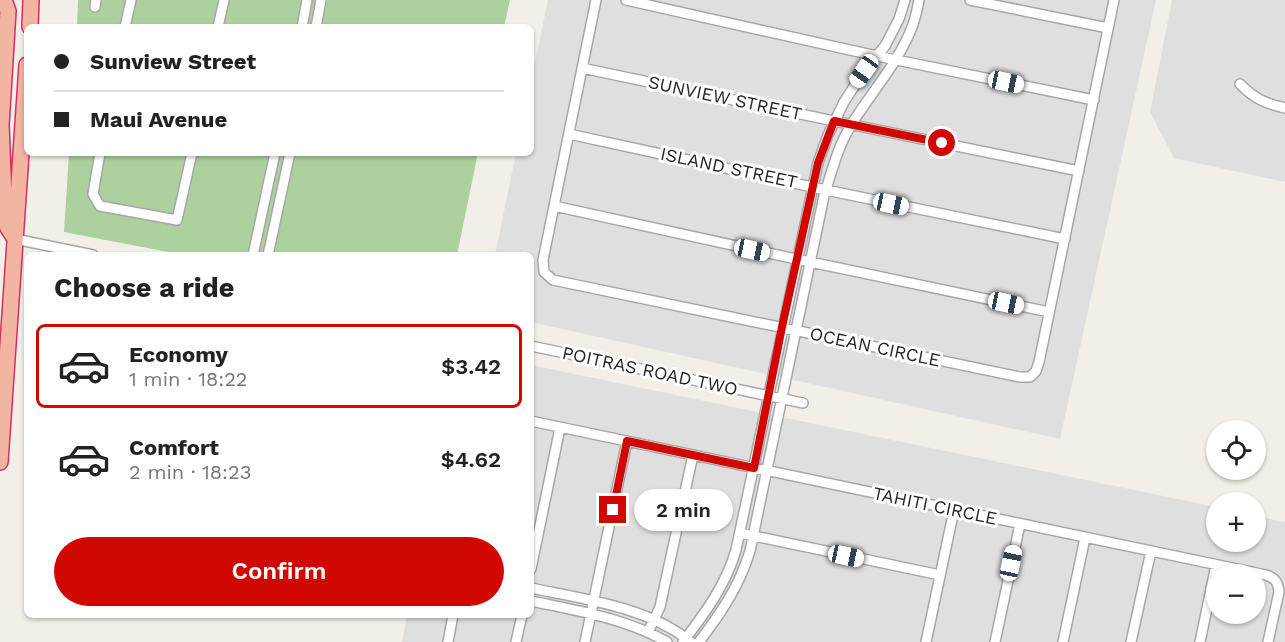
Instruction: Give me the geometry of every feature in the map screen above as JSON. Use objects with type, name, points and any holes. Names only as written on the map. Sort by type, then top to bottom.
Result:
[{"type":"highway","points":[[4,0],[8,11],[1,125],[4,204],[5,221],[15,239]]},
{"type":"highway","points":[[30,24],[31,0]]},
{"type":"highway","points":[[0,462],[24,108]]},
{"type":"street","points":[[127,24],[131,0]]},
{"type":"street","points":[[219,24],[224,0]]},
{"type":"street","points":[[303,24],[307,0]]},
{"type":"street","points":[[317,24],[321,0]]},
{"type":"street","name":"OCEAN CIRCLE","points":[[596,0],[543,260],[544,272],[553,280],[1020,378],[1030,377],[1036,371],[1114,0]]},
{"type":"street","points":[[626,0],[877,56],[1094,100]]},
{"type":"street","points":[[534,589],[619,606],[654,621],[687,641],[721,586],[733,559],[818,163],[844,102],[864,71],[885,46],[899,19],[905,0]]},
{"type":"street","points":[[699,642],[736,588],[747,561],[810,262],[835,159],[851,124],[896,59],[911,29],[919,0]]},
{"type":"street","points":[[970,0],[1108,28]]},
{"type":"street","name":"SUNVIEW STREET","points":[[582,68],[1079,171]]},
{"type":"street","points":[[1240,84],[1257,99],[1285,108]]},
{"type":"street","name":"ISLAND STREET","points":[[569,134],[1065,239]]},
{"type":"street","points":[[99,156],[93,194],[100,206],[177,220],[191,156]]},
{"type":"street","points":[[255,252],[274,156]]},
{"type":"street","points":[[269,252],[289,156]]},
{"type":"street","points":[[554,206],[796,260],[1049,312]]},
{"type":"street","points":[[15,239],[78,252]]},
{"type":"street","name":"POITRAS ROAD TWO","points":[[534,347],[803,403]]},
{"type":"street","name":"TAHITI CIRCLE","points":[[534,423],[1211,564]]},
{"type":"street","points":[[534,554],[560,428]]},
{"type":"street","points":[[585,642],[627,441]]},
{"type":"street","points":[[648,632],[660,607],[693,455]]},
{"type":"street","points":[[926,642],[954,510]]},
{"type":"street","points":[[995,642],[1020,524]]},
{"type":"street","points":[[740,533],[940,575]]},
{"type":"street","points":[[1063,642],[1085,538]]},
{"type":"street","points":[[1131,642],[1150,551]]},
{"type":"street","name":"TAHITI CIRCLE","points":[[1266,575],[1276,581],[1279,586],[1268,642]]},
{"type":"street","points":[[534,602],[621,622],[667,642]]},
{"type":"street","points":[[1200,642],[1206,613]]},
{"type":"street","points":[[448,642],[452,618]]},
{"type":"street","points":[[516,642],[521,618]]},
{"type":"shaded area","points":[[548,0],[1156,0],[1060,439],[534,323],[534,252],[496,252],[515,156],[534,156],[534,68]]},
{"type":"shaded area","points":[[1172,0],[1285,0],[1285,182],[1174,158],[1150,112]]},
{"type":"shaded area","points":[[534,366],[1206,505],[1206,552],[1266,552],[1266,518],[1285,522],[1285,642],[402,642],[406,618],[534,618]]},
{"type":"green space","points":[[78,0],[510,0],[505,24],[77,24]]},
{"type":"green space","points":[[69,156],[477,156],[458,252],[168,252],[64,232]]},
{"type":"route","points":[[613,510],[627,441],[754,468],[818,163],[834,121],[942,143]]}]
